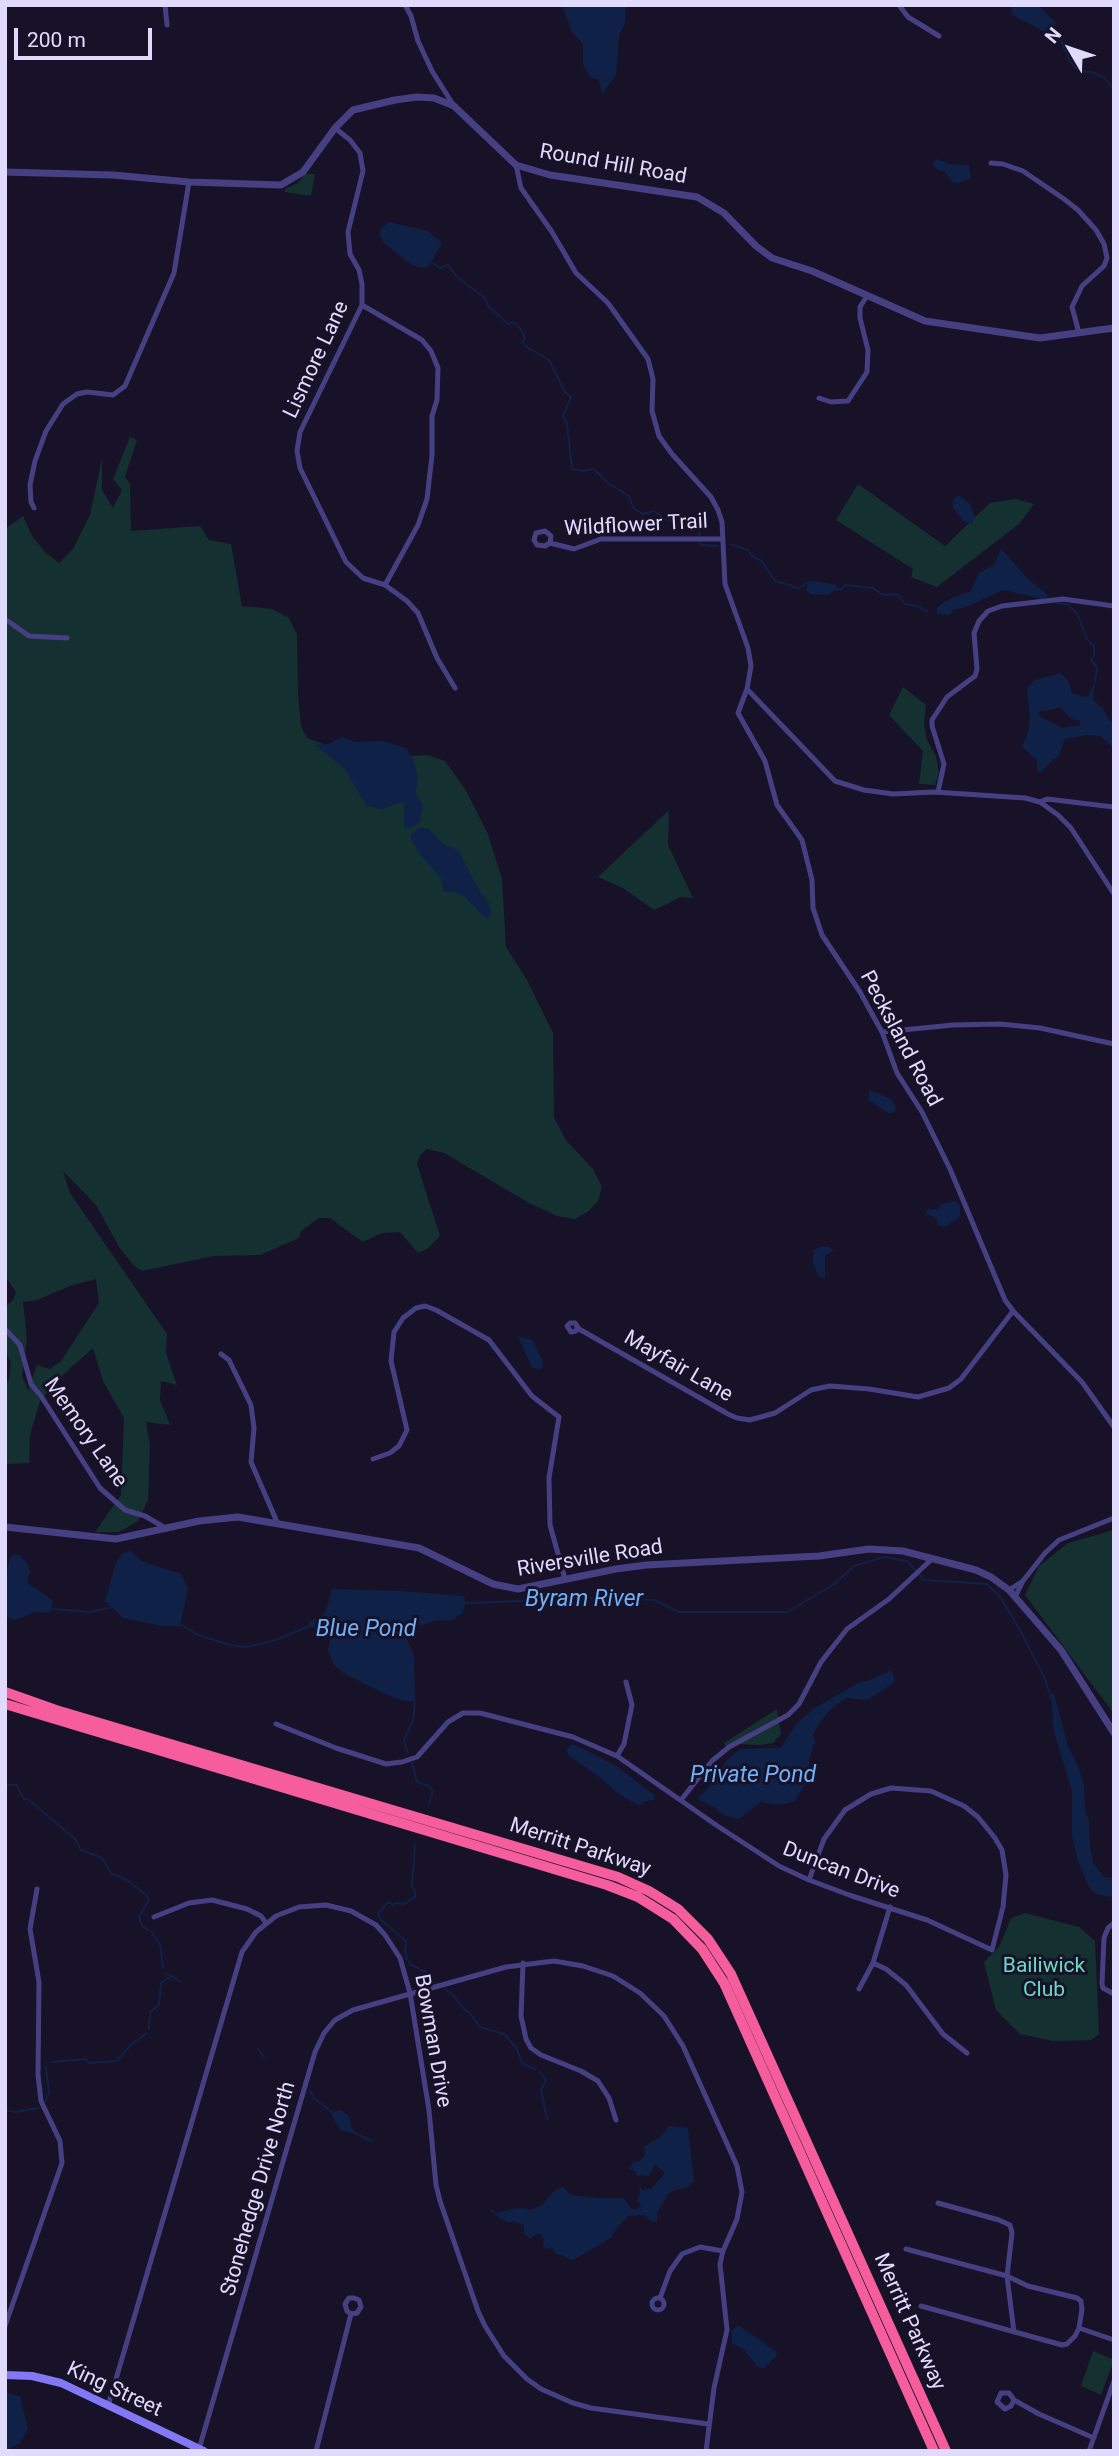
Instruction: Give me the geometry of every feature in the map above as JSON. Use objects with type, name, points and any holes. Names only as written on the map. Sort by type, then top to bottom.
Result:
[{"type":"highway","name":"Merritt Parkway","points":[[5,1692],[618,1877],[649,1891],[678,1909],[708,1938],[731,1973],[947,2451]]},
{"type":"highway","name":"Merritt Parkway","points":[[5,1703],[607,1885],[638,1897],[673,1919],[702,1949],[724,1983],[932,2448]]},
{"type":"main road","name":"King Street","points":[[5,2375],[50,2379],[202,2450]]},
{"type":"street","points":[[166,5],[167,25]]},
{"type":"street","points":[[405,5],[423,51],[454,106]]},
{"type":"street","points":[[899,5],[908,17],[939,36]]},
{"type":"street","points":[[434,98],[442,86]]},
{"type":"street","name":"Round Hill Road","points":[[5,172],[113,175],[188,183],[272,186],[289,182],[303,172],[335,128],[353,110],[395,100],[434,98],[454,106],[516,166],[550,175],[697,197],[724,213],[756,246],[772,258],[812,271],[925,321],[1040,338],[1114,328]]},
{"type":"street","name":"Lismore Lane","points":[[335,128],[350,139],[360,153],[363,171],[348,232],[350,254],[359,270],[362,284],[362,305],[300,432],[297,452],[300,468],[346,562],[363,579],[385,585],[418,613],[437,658],[455,688]]},
{"type":"street","points":[[991,163],[1023,171],[1064,199],[1096,230],[1104,244],[1107,258],[1104,266],[1082,286],[1072,307],[1079,333]]},
{"type":"street","name":"Pecksland Road","points":[[516,166],[521,188],[552,232],[576,273],[608,303],[648,359],[653,379],[652,411],[659,436],[711,497],[722,522],[725,584],[748,648],[751,666],[747,689],[738,707],[739,719],[765,761],[777,805],[794,827],[807,851],[816,923],[828,947],[860,992],[881,1032],[897,1073],[922,1112],[941,1150],[1001,1292],[1013,1311],[1082,1382],[1114,1427]]},
{"type":"street","points":[[34,508],[30,485],[35,460],[46,430],[63,404],[77,394],[87,392],[113,395],[125,386],[174,273],[188,183]]},
{"type":"street","points":[[819,398],[831,402],[848,401],[867,372],[868,350],[860,307],[867,296]]},
{"type":"street","points":[[362,305],[422,340],[431,351],[438,368],[437,400],[432,416],[428,499],[418,525],[385,585]]},
{"type":"street","name":"Wildflower Trail","points":[[550,543],[575,549],[601,539],[723,538]]},
{"type":"street","points":[[938,792],[944,764],[932,726],[933,717],[947,697],[975,676],[977,669],[974,633],[979,621],[988,611],[1002,606],[1063,600],[1114,606]]},
{"type":"street","points":[[5,619],[29,636],[67,638]]},
{"type":"street","points":[[747,689],[835,781],[864,790],[893,794],[938,792],[1025,798],[1040,802],[1071,828],[1114,894]]},
{"type":"street","points":[[1040,802],[1047,799],[1114,807]]},
{"type":"street","points":[[881,1032],[953,1024],[1000,1024],[1040,1028],[1114,1044]]},
{"type":"street","points":[[373,1459],[390,1453],[399,1446],[407,1430],[391,1361],[394,1332],[403,1318],[416,1308],[425,1306],[489,1340],[531,1396],[559,1417],[549,1478],[550,1525],[565,1579]]},
{"type":"street","name":"Mayfair Lane","points":[[577,1327],[728,1414],[750,1420],[775,1413],[810,1391],[830,1386],[918,1397],[950,1388],[961,1379],[1013,1311]]},
{"type":"street","name":"Memory Lane","points":[[5,1329],[20,1345],[31,1384],[100,1488],[125,1510],[145,1516],[167,1529]]},
{"type":"street","points":[[221,1354],[229,1360],[251,1405],[254,1428],[251,1462],[277,1522]]},
{"type":"street","points":[[1105,1414],[1114,1412]]},
{"type":"street","name":"Riversville Road","points":[[5,1527],[116,1539],[218,1518],[238,1517],[419,1548],[492,1584],[506,1588],[531,1588],[565,1579],[646,1565],[819,1556],[887,1549],[933,1558],[983,1573],[1012,1594],[1069,1661],[1114,1733]]},
{"type":"street","points":[[1012,1594],[1045,1553],[1059,1541],[1114,1518]]},
{"type":"street","points":[[681,1800],[712,1761],[729,1747],[788,1716],[799,1704],[821,1662],[841,1636],[911,1580],[933,1558]]},
{"type":"street","points":[[617,1756],[624,1744],[632,1705],[626,1682]]},
{"type":"street","name":"Duncan Drive","points":[[276,1724],[386,1764],[417,1756],[449,1722],[463,1713],[480,1713],[573,1737],[617,1756],[758,1854],[809,1880],[936,1924],[992,1950],[1005,1888],[1002,1850],[978,1817],[964,1806],[931,1791],[891,1788],[871,1794],[845,1810],[824,1839],[809,1880]]},
{"type":"street","points":[[5,2326],[62,2163],[60,2141],[41,2101],[37,2076],[39,1983],[30,1929],[37,1889]]},
{"type":"street","points":[[154,1917],[189,1903],[212,1900],[254,1912],[266,1923]]},
{"type":"street","name":"Bowman Drive","points":[[108,2406],[238,1964],[248,1942],[266,1923],[288,1910],[311,1905],[339,1907],[358,1914],[376,1925],[400,1958],[410,1993],[429,2110],[440,2201],[478,2311],[504,2356],[541,2389],[573,2403],[591,2408],[708,2424]]},
{"type":"street","points":[[859,1989],[873,1963],[890,1907]]},
{"type":"street","points":[[1114,1923],[1108,1928],[1104,1938],[1102,1984],[1103,1988],[1114,1994]]},
{"type":"street","points":[[523,1963],[521,2016],[531,2048],[598,2081],[609,2098],[616,2120]]},
{"type":"street","name":"Stonehedge Drive North","points":[[202,2450],[321,2038],[343,2014],[410,1993],[523,1963],[569,1963],[613,1976],[640,1993],[664,2016],[675,2031],[732,2153],[741,2180],[741,2206],[720,2264],[727,2330],[708,2424],[706,2451]]},
{"type":"street","points":[[873,1963],[886,1969],[906,1985],[943,2034],[967,2053]]},
{"type":"street","points":[[938,2203],[999,2220],[1011,2227],[1007,2276],[1014,2332]]},
{"type":"street","points":[[660,2298],[670,2271],[682,2255],[700,2247],[723,2251]]},
{"type":"street","points":[[906,2249],[1007,2276],[1020,2283],[1081,2301],[1079,2328],[1072,2340],[1062,2344],[920,2306]]},
{"type":"street","points":[[316,2451],[351,2314]]},
{"type":"street","points":[[1079,2328],[1114,2340]]},
{"type":"street","points":[[1089,2451],[1114,2381]]},
{"type":"street","points":[[1014,2400],[1050,2420],[1094,2438]]},
{"type":"green space","points":[[305,174],[315,174],[311,196],[285,192],[285,189],[298,183]]},
{"type":"green space","points":[[130,437],[137,440],[125,477],[130,484],[131,531],[200,526],[209,540],[231,544],[242,606],[272,609],[289,618],[297,635],[301,726],[307,738],[337,749],[410,756],[428,755],[445,761],[465,789],[488,834],[502,879],[506,947],[527,980],[553,1033],[554,1117],[565,1139],[593,1169],[602,1187],[598,1201],[589,1211],[575,1219],[557,1216],[529,1203],[444,1153],[427,1149],[421,1154],[417,1164],[440,1236],[427,1249],[418,1253],[400,1232],[382,1233],[363,1242],[330,1218],[319,1218],[301,1231],[299,1238],[260,1255],[214,1256],[142,1271],[134,1266],[119,1247],[96,1205],[63,1171],[70,1193],[167,1334],[166,1353],[177,1385],[161,1381],[160,1400],[170,1425],[146,1422],[150,1446],[148,1500],[138,1521],[119,1532],[95,1532],[121,1495],[124,1418],[103,1381],[93,1348],[56,1381],[40,1401],[30,1435],[29,1463],[5,1464],[5,1387],[11,1363],[5,1350],[5,1307],[13,1300],[16,1292],[5,1276],[5,529],[23,516],[32,536],[45,552],[59,563],[73,549],[90,515],[102,458],[102,490],[113,508],[122,490],[113,479]],"holes":[[[96,1279],[99,1303],[61,1361],[50,1369],[37,1365],[28,1390],[22,1376],[27,1339],[23,1302],[37,1300],[70,1286]]]},
{"type":"green space","points":[[858,484],[945,546],[990,503],[1016,499],[1034,504],[1019,524],[937,587],[911,577],[913,569],[836,520]]},
{"type":"green space","points":[[903,687],[926,705],[925,730],[936,756],[939,773],[935,785],[919,784],[923,751],[889,715]]},
{"type":"green space","points":[[669,810],[668,845],[693,898],[681,897],[654,910],[623,888],[598,877]]},
{"type":"green space","points":[[1114,1530],[1114,1714],[1025,1595],[1039,1566],[1068,1543]]},
{"type":"green space","points":[[777,1709],[781,1734],[773,1743],[737,1744],[728,1750],[724,1743]]},
{"type":"green space","name":"Bailiwick Club","points":[[1025,1913],[1079,1927],[1095,1941],[1099,2034],[1091,2040],[1053,2041],[1020,2034],[996,2010],[984,1962],[999,1947],[1011,1918]]},
{"type":"green space","points":[[1093,2351],[1114,2360],[1101,2395],[1081,2386]]},
{"type":"water","points":[[562,5],[626,5],[625,22],[619,36],[616,75],[602,94],[599,80],[590,77],[583,65],[583,44],[572,32]]},
{"type":"water","points":[[1008,5],[1038,5],[1056,23],[1047,33],[1011,14],[1012,9]]},
{"type":"water","points":[[937,159],[949,164],[969,165],[971,178],[958,183],[952,182],[945,172],[932,164]]},
{"type":"water","points":[[389,222],[428,231],[442,243],[429,266],[420,268],[410,264],[384,243],[380,230]]},
{"type":"water","points":[[957,496],[970,504],[975,517],[972,524],[964,521],[953,508],[953,501]]},
{"type":"water","points":[[1001,549],[1029,580],[1049,596],[1043,599],[1003,590],[969,606],[953,610],[950,615],[937,614],[937,608],[945,601],[971,591],[979,573],[994,565]]},
{"type":"water","points":[[808,582],[837,585],[828,595],[811,594],[806,591]]},
{"type":"water","points":[[1060,673],[1068,680],[1072,693],[1083,697],[1088,696],[1095,682],[1093,700],[1103,708],[1108,719],[1114,719],[1114,748],[1100,736],[1086,735],[1065,739],[1059,755],[1040,772],[1037,770],[1037,760],[1022,747],[1030,717],[1027,689],[1033,681]],"holes":[[[1060,707],[1070,718],[1080,721],[1080,725],[1063,728],[1038,714],[1040,711]]]},
{"type":"water","points":[[343,737],[355,742],[383,741],[406,748],[413,759],[418,777],[416,793],[423,805],[420,822],[412,828],[404,827],[404,804],[401,802],[381,810],[366,805],[344,768],[315,745],[328,744]]},
{"type":"water","points":[[420,827],[429,829],[443,844],[458,850],[480,892],[489,903],[489,918],[483,916],[465,897],[456,892],[443,891],[441,879],[411,839],[411,834]]},
{"type":"water","points":[[870,1090],[891,1099],[896,1107],[895,1112],[888,1113],[868,1100]]},
{"type":"water","points":[[955,1201],[960,1205],[960,1216],[946,1227],[939,1226],[936,1218],[926,1214],[927,1210],[937,1209],[941,1204]]},
{"type":"water","points":[[829,1247],[834,1251],[825,1255],[825,1278],[818,1276],[813,1261],[814,1250]]},
{"type":"water","points":[[518,1336],[532,1340],[542,1359],[541,1369],[532,1368]]},
{"type":"water","points":[[131,1551],[141,1561],[181,1574],[188,1589],[180,1626],[162,1626],[123,1618],[105,1601],[116,1562],[123,1553]]},
{"type":"water","points":[[14,1554],[20,1555],[27,1563],[30,1572],[27,1582],[53,1601],[50,1613],[35,1612],[15,1620],[5,1616],[5,1582],[10,1558]]},
{"type":"water","name":"Blue Pond","points":[[332,1589],[464,1596],[466,1603],[462,1613],[452,1620],[435,1621],[406,1630],[406,1637],[414,1655],[415,1702],[386,1694],[343,1673],[333,1664],[328,1650],[328,1633],[323,1627],[313,1628],[308,1623],[325,1613]]},
{"type":"water","name":"Private Pond","points":[[892,1670],[895,1682],[868,1700],[846,1698],[831,1709],[818,1725],[813,1735],[815,1742],[809,1760],[809,1778],[795,1801],[781,1805],[761,1802],[739,1819],[725,1816],[697,1799],[709,1787],[727,1760],[740,1749],[781,1748],[796,1724],[813,1709],[860,1682]]},
{"type":"water","points":[[1051,1694],[1054,1694],[1068,1746],[1084,1785],[1085,1811],[1089,1820],[1090,1849],[1094,1864],[1104,1877],[1114,1878],[1114,1896],[1094,1893],[1077,1859],[1072,1834],[1072,1791],[1054,1732]]},
{"type":"water","points":[[570,1745],[618,1767],[654,1795],[654,1800],[645,1801],[640,1806],[620,1795],[568,1755],[567,1749]]},
{"type":"water","points":[[341,2110],[350,2117],[354,2130],[351,2133],[340,2130],[331,2114]]},
{"type":"water","points":[[669,2126],[688,2128],[694,2181],[686,2188],[668,2194],[657,2213],[657,2222],[651,2221],[645,2215],[629,2216],[611,2238],[573,2260],[555,2253],[552,2247],[543,2247],[544,2239],[540,2234],[531,2239],[524,2234],[524,2225],[512,2221],[509,2223],[495,2213],[520,2208],[530,2210],[542,2205],[562,2186],[571,2195],[623,2198],[632,2209],[637,2209],[641,2206],[637,2201],[639,2184],[642,2190],[651,2189],[665,2173],[655,2164],[650,2175],[646,2176],[637,2176],[635,2171],[629,2169],[634,2161],[639,2162],[645,2155],[644,2147],[661,2136]]},
{"type":"water","points":[[738,2325],[776,2351],[777,2356],[763,2369],[758,2367],[744,2350],[732,2343],[732,2330]]},
{"type":"water","points":[[5,2392],[20,2396],[28,2429],[20,2443],[5,2451]]},
{"type":"waterway","points":[[1052,27],[1075,67],[1103,77],[1114,89]]},
{"type":"waterway","points":[[431,262],[440,268],[448,265],[457,277],[485,298],[488,306],[508,324],[513,322],[520,328],[525,338],[522,342],[527,347],[549,360],[565,392],[571,397],[563,416],[567,424],[572,469],[594,469],[608,483],[629,496],[633,508],[643,514],[654,511],[671,522],[698,528],[699,536]]},
{"type":"waterway","points":[[701,543],[718,546]]},
{"type":"waterway","points":[[730,544],[748,550],[752,556],[762,561],[775,581],[798,588],[807,583]]},
{"type":"waterway","points":[[836,589],[840,590],[846,585],[873,588],[881,594],[897,594],[905,604],[927,611]]},
{"type":"waterway","points":[[1057,603],[1067,604],[1077,613],[1087,639],[1094,646],[1091,660],[1097,667],[1095,681]]},
{"type":"waterway","name":"Byram River","points":[[466,1603],[602,1598],[654,1600],[679,1612],[787,1612],[833,1585],[854,1566],[884,1557],[907,1561],[924,1580],[987,1584],[1000,1597],[1019,1628],[1045,1679],[1051,1698]]},
{"type":"waterway","name":"Byram River","points":[[53,1609],[89,1612],[113,1607]]},
{"type":"waterway","name":"Byram River","points":[[180,1624],[198,1635],[246,1647],[276,1640],[312,1625]]},
{"type":"waterway","points":[[408,1754],[404,1740],[413,1720],[415,1702]]},
{"type":"waterway","points":[[412,1763],[417,1782],[429,1786],[433,1791],[429,1804]]},
{"type":"waterway","points":[[5,1785],[16,1785],[24,1799],[28,1799],[76,1840],[81,1850],[102,1858],[111,1873],[127,1880],[146,1895],[149,1900],[139,1917],[142,1926],[148,1930]]},
{"type":"waterway","points":[[415,1844],[412,1887],[415,1897],[404,1904],[392,1905],[389,1902],[378,1914],[381,1920],[406,1941],[407,1959],[411,1965],[418,1968]]},
{"type":"waterway","points":[[151,1931],[160,1944],[163,1968]]},
{"type":"waterway","points":[[420,1970],[426,1972],[427,1978],[434,1982]]},
{"type":"waterway","points":[[166,1973],[181,1982]]},
{"type":"waterway","points":[[149,2029],[150,2012],[159,2005],[161,1983],[170,1977]]},
{"type":"waterway","points":[[444,1988],[480,2027],[504,2034],[517,2049],[522,2063],[535,2069]]},
{"type":"waterway","points":[[51,2062],[86,2059],[89,2063],[117,2061],[131,2045],[147,2033]]},
{"type":"waterway","points":[[258,2049],[264,2057]]},
{"type":"waterway","points":[[45,2102],[49,2093],[46,2067]]},
{"type":"waterway","points":[[540,2072],[546,2080],[541,2090],[547,2119]]},
{"type":"waterway","points":[[310,2091],[315,2099],[332,2112]]},
{"type":"waterway","points":[[5,2110],[15,2112],[38,2108]]},
{"type":"waterway","points":[[351,2131],[372,2141]]},
{"type":"waterway","points":[[491,2210],[495,2213]]}]
